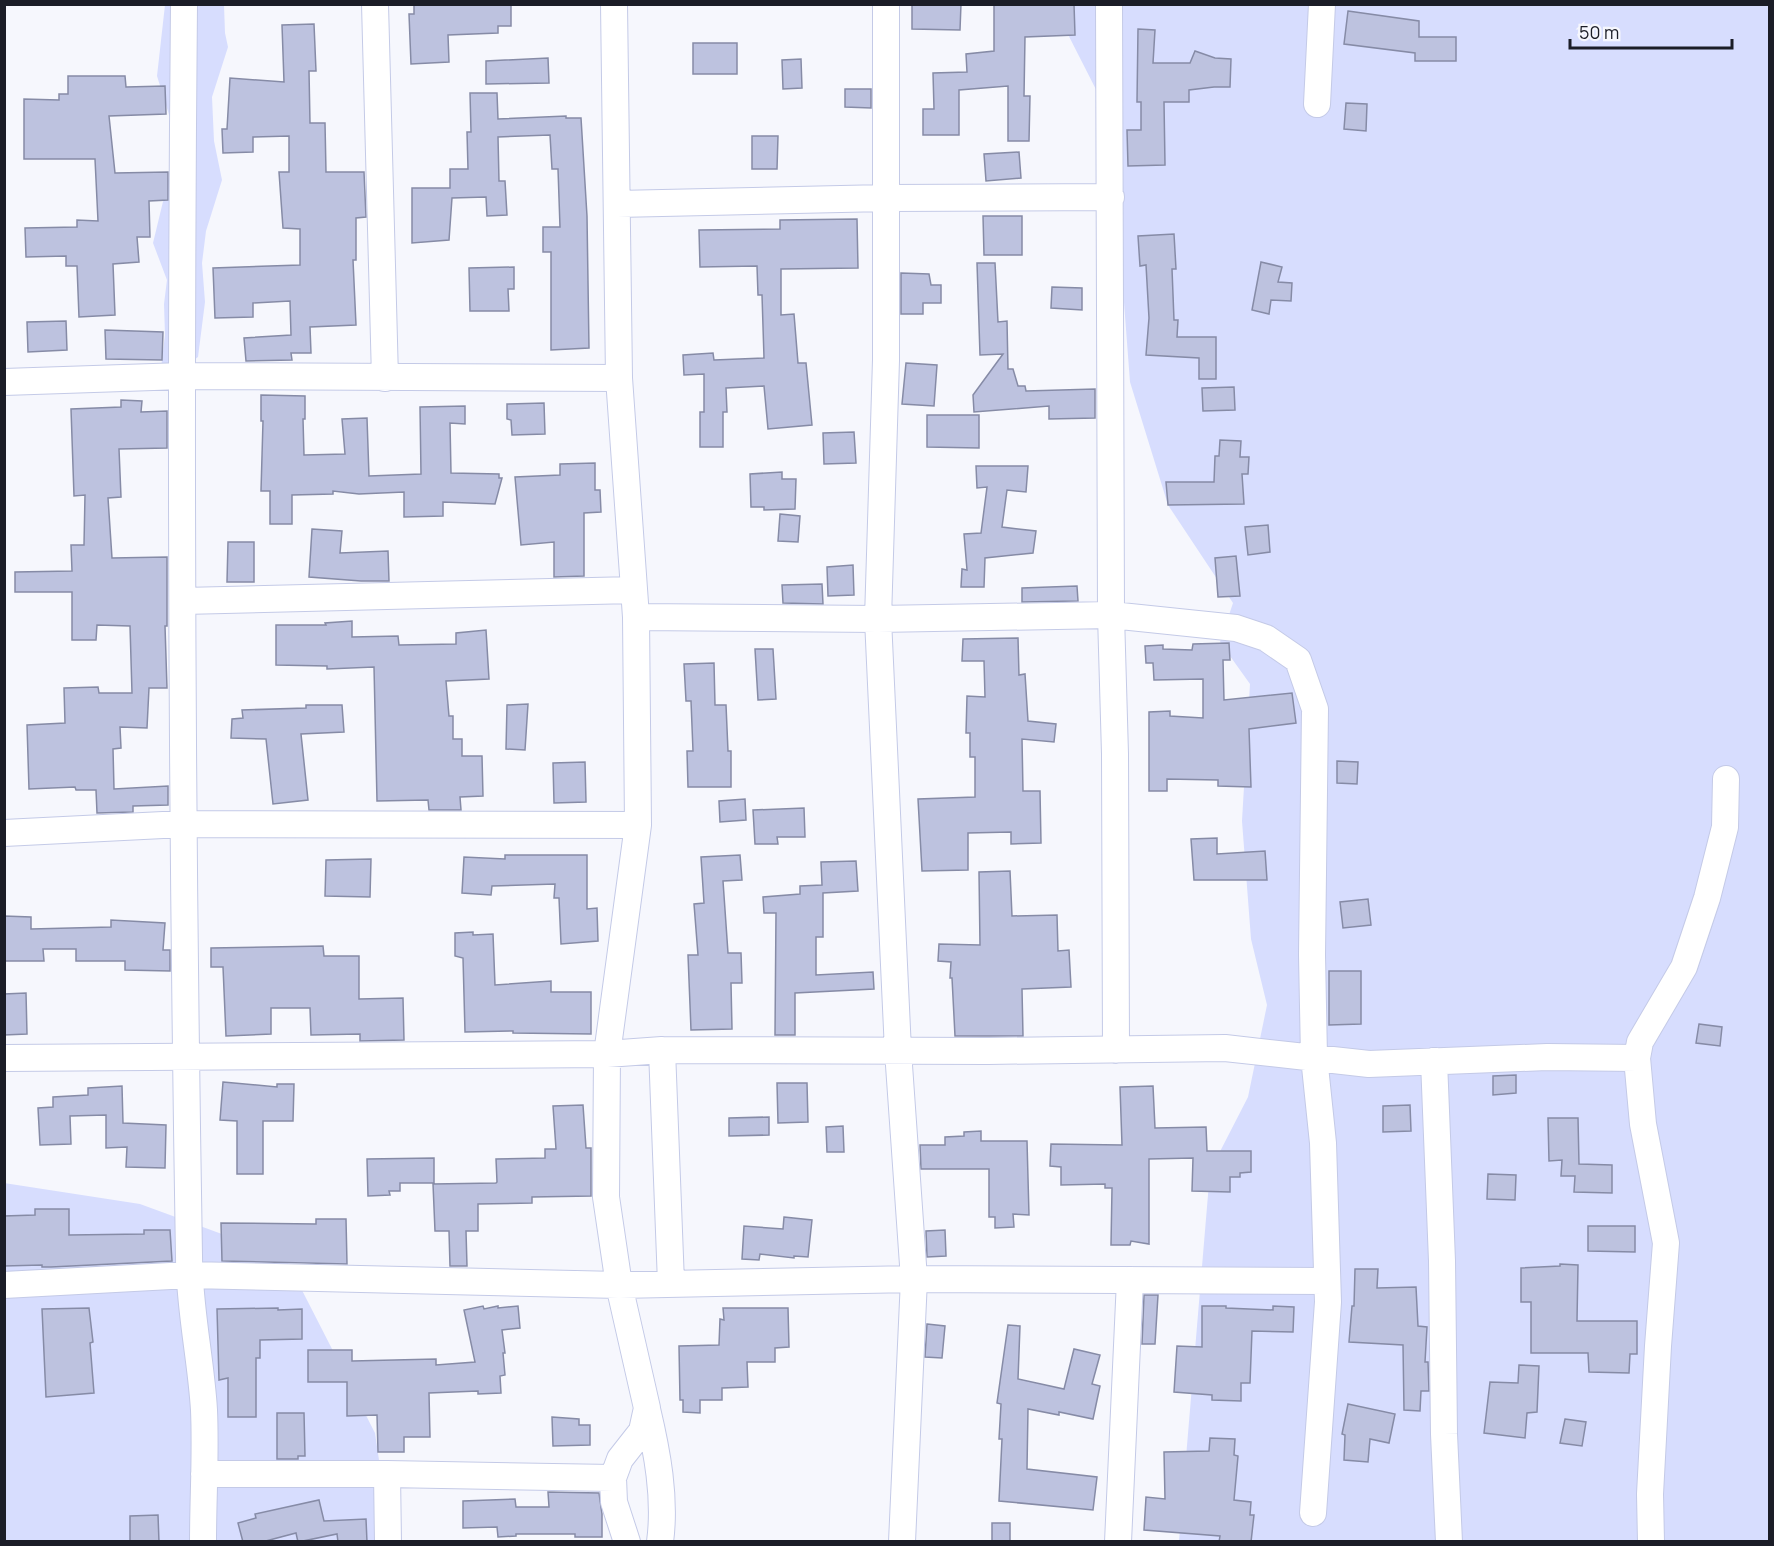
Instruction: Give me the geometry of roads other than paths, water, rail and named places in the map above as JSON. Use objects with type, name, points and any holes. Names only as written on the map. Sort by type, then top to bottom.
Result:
[{"type":"street","points":[[184,4],[183,824],[189,1275],[204,1411],[203,1542]]},
{"type":"street","points":[[375,4],[385,378]]},
{"type":"street","points":[[614,4],[619,378],[636,617],[638,825],[607,1054],[606,1197],[620,1285],[658,1454],[661,1498],[660,1542]]},
{"type":"street","points":[[886,4],[886,360],[878,619],[898,1051],[914,1279],[902,1542]]},
{"type":"street","points":[[1109,4],[1111,615],[1115,754],[1116,1050]]},
{"type":"street","points":[[1317,104],[1322,4]]},
{"type":"street","points":[[617,204],[886,198],[1111,197]]},
{"type":"street","points":[[4,382],[183,376],[619,378]]},
{"type":"street","points":[[183,600],[634,591]]},
{"type":"street","points":[[636,617],[878,619],[1111,615],[1236,628],[1266,638],[1298,660],[1315,709],[1312,955],[1314,1057],[1323,1143],[1328,1302],[1313,1514]]},
{"type":"street","points":[[1652,1542],[1650,1494],[1666,1243],[1643,1124],[1636,1058],[1640,1042],[1684,967],[1707,898],[1725,827],[1726,779]]},
{"type":"street","points":[[4,833],[183,824],[638,825]]},
{"type":"street","points":[[4,1058],[607,1054],[662,1050],[898,1051],[1225,1048],[1369,1064],[1547,1057],[1636,1058]]},
{"type":"street","points":[[662,1050],[671,1283]]},
{"type":"street","points":[[1434,1061],[1442,1250],[1444,1434],[1449,1542]]},
{"type":"street","points":[[4,1285],[189,1275],[620,1285],[914,1279],[1327,1281]]},
{"type":"street","points":[[1118,1542],[1130,1280]]},
{"type":"street","points":[[627,1542],[614,1502],[613,1478],[620,1459],[642,1431],[647,1408]]},
{"type":"street","points":[[204,1474],[613,1478]]},
{"type":"street","points":[[387,1474],[388,1542]]}]
